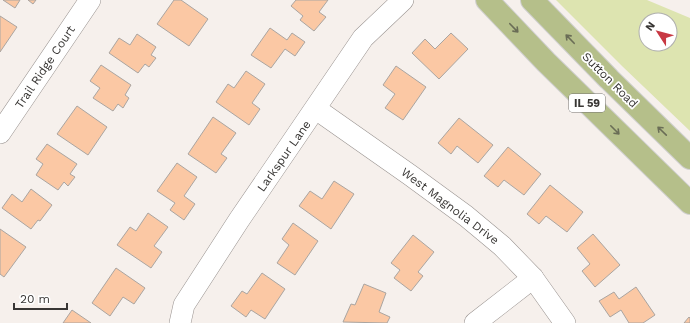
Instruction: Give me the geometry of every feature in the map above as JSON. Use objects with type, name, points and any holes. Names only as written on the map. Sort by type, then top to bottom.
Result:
[{"type":"main road","name":"IL 59","points":[[487,0],[546,62],[690,203]]},
{"type":"main road","name":"Sutton Road","points":[[532,0],[609,79],[690,158]]},
{"type":"street","name":"Trail Ridge Court","points":[[0,133],[90,0]]},
{"type":"street","name":"Larkspur Lane","points":[[180,323],[184,305],[239,220],[363,38],[403,0]]},
{"type":"street","name":"West Magnolia Drive","points":[[316,109],[466,216],[502,246],[533,278],[565,323]]},
{"type":"street","points":[[475,323],[533,278]]},
{"type":"green space","points":[[556,0],[647,0],[676,12],[638,12],[638,52],[678,52],[678,13],[690,18],[690,131]]},
{"type":"building","points":[[3,0],[20,0],[15,8]]},
{"type":"building","points":[[28,0],[36,0],[33,4]]},
{"type":"building","points":[[174,0],[181,0],[208,19],[189,46],[157,24]]},
{"type":"building","points":[[296,0],[328,0],[319,12],[326,17],[314,31],[300,20],[303,16],[291,6]]},
{"type":"building","points":[[0,16],[17,27],[0,52]]},
{"type":"building","points":[[270,28],[287,40],[292,33],[305,42],[295,56],[285,49],[271,68],[251,55]]},
{"type":"building","points":[[451,33],[468,49],[439,79],[412,53],[425,39],[435,49]]},
{"type":"building","points":[[137,34],[156,47],[151,55],[156,58],[149,67],[145,64],[138,73],[109,53],[119,38],[130,45]]},
{"type":"building","points":[[101,65],[131,85],[125,95],[129,98],[123,108],[118,104],[113,111],[93,98],[100,88],[90,81]]},
{"type":"building","points":[[396,66],[426,87],[403,120],[385,108],[395,94],[383,85]]},
{"type":"building","points":[[246,71],[265,84],[252,103],[260,109],[249,125],[216,102],[228,84],[234,88]]},
{"type":"building","points":[[77,106],[107,127],[88,155],[57,134]]},
{"type":"building","points":[[213,117],[236,133],[221,154],[227,158],[216,173],[188,154]]},
{"type":"building","points":[[459,118],[493,145],[478,163],[457,146],[451,154],[438,143]]},
{"type":"building","points":[[47,144],[77,164],[70,174],[75,177],[68,186],[64,182],[58,190],[36,175],[43,164],[36,159]]},
{"type":"building","points":[[508,147],[541,174],[524,195],[504,180],[498,187],[484,176]]},
{"type":"building","points":[[177,163],[197,177],[184,196],[195,204],[184,220],[170,210],[175,203],[157,191]]},
{"type":"building","points":[[334,181],[354,194],[331,229],[299,206],[310,191],[322,199]]},
{"type":"building","points":[[550,185],[583,212],[567,232],[546,216],[539,224],[527,214]]},
{"type":"building","points":[[31,189],[52,205],[40,221],[38,220],[31,229],[2,208],[12,194],[22,202]]},
{"type":"building","points":[[148,213],[168,227],[154,246],[162,252],[151,268],[117,245],[130,227],[136,231]]},
{"type":"building","points":[[293,223],[318,241],[295,275],[277,263],[289,245],[282,239]]},
{"type":"building","points":[[0,229],[26,247],[4,277],[0,274]]},
{"type":"building","points":[[593,234],[620,265],[595,287],[582,271],[590,264],[577,248]]},
{"type":"building","points":[[413,235],[434,252],[418,272],[423,276],[411,291],[394,278],[400,270],[391,263]]},
{"type":"building","points":[[116,268],[145,288],[134,304],[123,297],[110,316],[92,303]]},
{"type":"building","points":[[262,273],[285,289],[265,319],[251,310],[246,317],[231,306],[242,291],[247,294]]},
{"type":"building","points":[[364,284],[386,293],[379,312],[390,317],[387,323],[343,322],[351,304],[355,305]]},
{"type":"building","points":[[636,287],[655,315],[643,323],[629,323],[621,310],[610,317],[599,301],[614,292],[619,299]]},
{"type":"building","points":[[72,310],[91,323],[63,323]]},
{"type":"building","points":[[689,317],[690,323],[684,323]]}]
